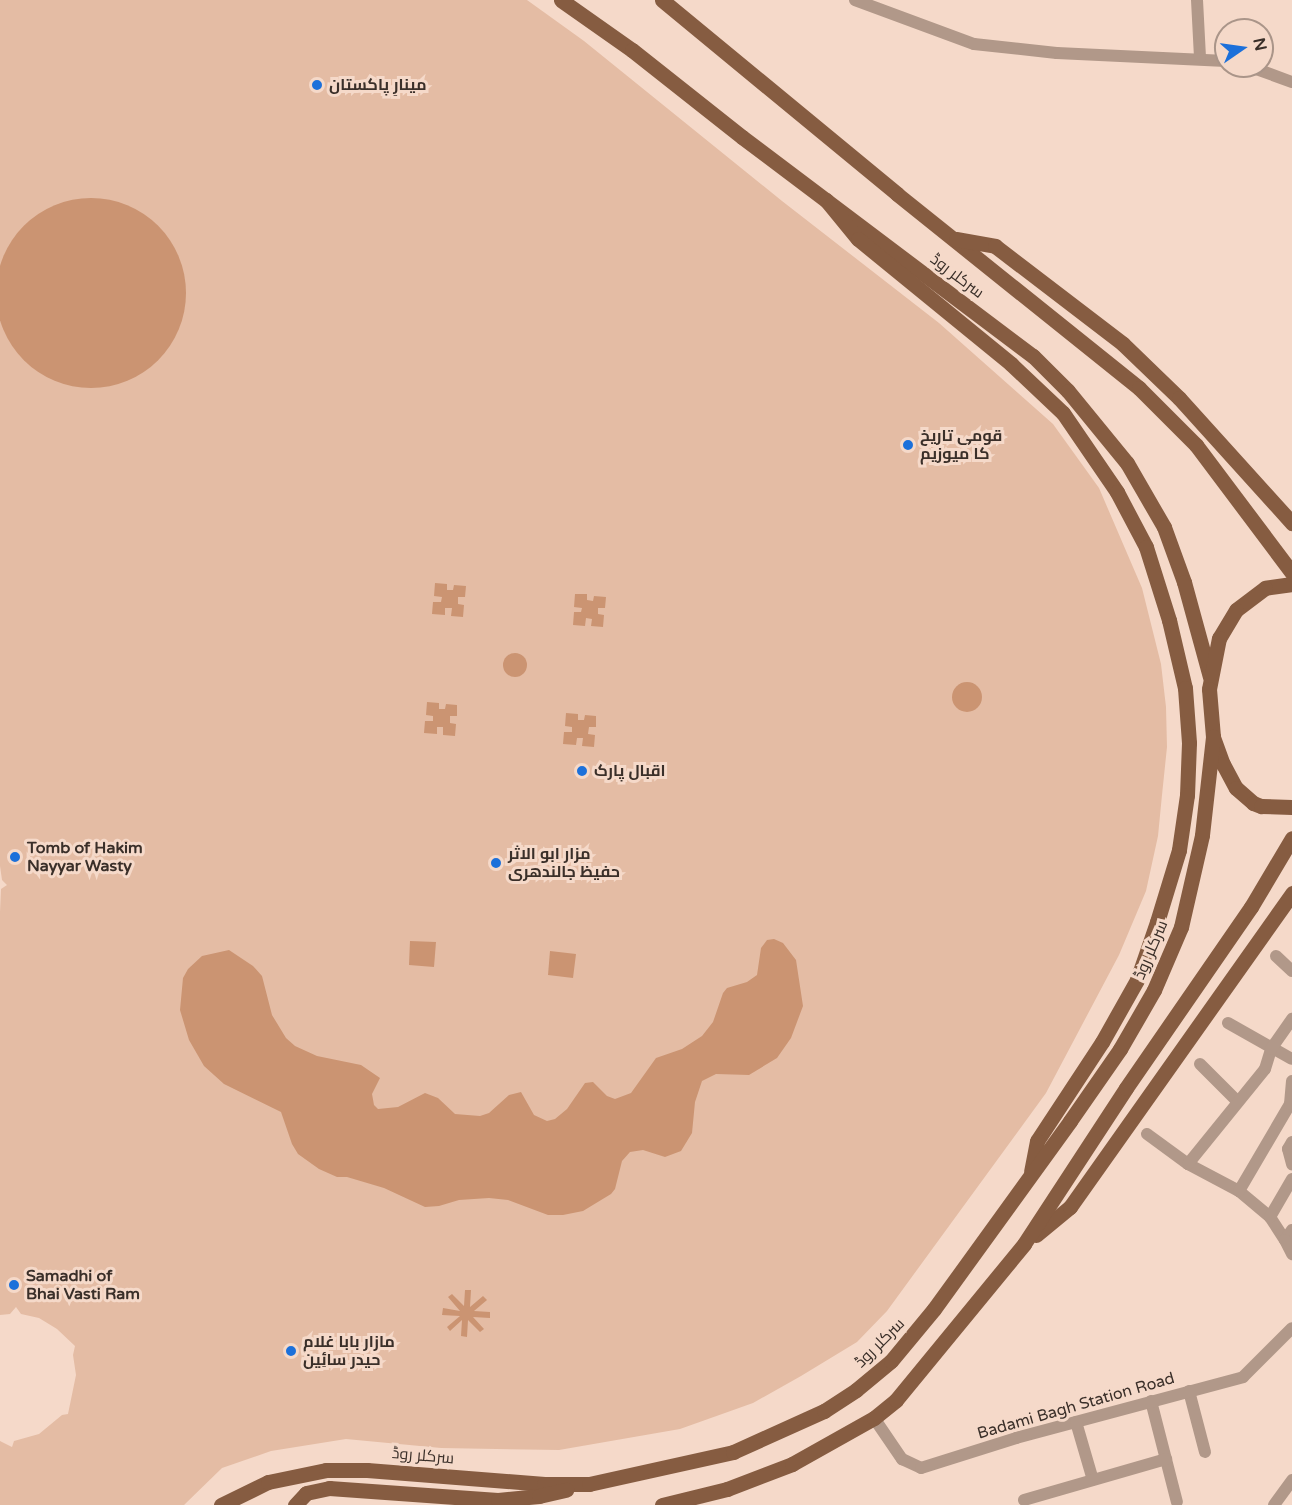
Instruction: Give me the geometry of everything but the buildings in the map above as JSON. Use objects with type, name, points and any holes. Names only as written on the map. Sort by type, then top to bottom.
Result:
[{"type":"main road","name":"سرکلر روڈ","points":[[561,0],[632,50],[1033,356],[1068,392],[1127,462],[1164,527],[1184,582],[1210,677]]},
{"type":"main road","name":"سرکلر روڈ","points":[[662,0],[953,239],[1103,357],[1173,420],[1222,478],[1292,573]]},
{"type":"main road","points":[[826,200],[858,239],[1011,364],[1063,413],[1117,492],[1146,547],[1169,620],[1185,688],[1189,743],[1187,795],[1179,850],[1172,877],[1137,980],[1102,1042],[1037,1141],[1030,1177]]},
{"type":"main road","points":[[953,239],[995,246],[1123,344],[1179,398],[1292,523]]},
{"type":"main road","points":[[1292,584],[1265,588],[1236,610],[1220,638],[1210,677],[1210,718],[1213,737],[1223,764],[1244,796],[1261,806],[1292,807]]},
{"type":"main road","name":"سرکلر روڈ","points":[[220,1505],[268,1482],[326,1470],[367,1470],[544,1484],[589,1484],[733,1452],[824,1411],[856,1390],[891,1361],[916,1334],[1120,1049],[1154,990],[1181,927],[1202,835],[1213,737]]},
{"type":"main road","points":[[662,1505],[760,1478],[809,1455],[874,1418],[920,1374],[1024,1244],[1126,1088],[1251,907],[1292,838]]},
{"type":"main road","points":[[1024,1244],[1071,1207],[1292,893]]},
{"type":"main road","points":[[295,1505],[306,1493],[329,1488],[498,1500],[539,1496],[589,1484]]},
{"type":"street","points":[[855,0],[974,44],[1057,53],[1214,59]]},
{"type":"street","points":[[1197,0],[1200,57]]},
{"type":"street","points":[[1274,75],[1292,82]]},
{"type":"street","points":[[1275,956],[1292,971]]},
{"type":"street","points":[[1188,1164],[1265,1069],[1271,1049],[1287,1036],[1292,1019]]},
{"type":"street","points":[[1228,1023],[1292,1059]]},
{"type":"street","points":[[1200,1064],[1237,1101]]},
{"type":"street","points":[[1239,1191],[1290,1104],[1292,1088]]},
{"type":"street","points":[[1147,1134],[1188,1164],[1239,1191],[1289,1235],[1292,1254]]},
{"type":"street","points":[[1292,1142],[1288,1149],[1292,1164]]},
{"type":"street","points":[[1270,1217],[1292,1179]]},
{"type":"street","name":"Badami Bagh Station Road","points":[[874,1418],[902,1459],[921,1468],[1076,1422],[1243,1377],[1292,1329]]},
{"type":"street","points":[[1189,1391],[1204,1452]]},
{"type":"street","points":[[1151,1401],[1177,1502]]},
{"type":"street","points":[[1076,1422],[1094,1480]]},
{"type":"street","points":[[1024,1500],[1166,1459]]},
{"type":"street","points":[[1274,1505],[1292,1480]]},
{"type":"shaded area","name":"اقبال پارک","points":[[0,0],[527,0],[584,41],[782,201],[939,323],[1053,424],[1099,488],[1142,588],[1161,664],[1166,707],[1167,747],[1158,836],[1146,891],[1119,955],[1046,1093],[887,1311],[857,1342],[753,1403],[680,1429],[559,1450],[441,1448],[346,1439],[271,1451],[222,1468],[184,1505],[0,1505],[0,1441],[12,1447],[14,1441],[39,1434],[62,1415],[68,1414],[76,1375],[73,1355],[75,1346],[57,1329],[39,1318],[21,1314],[16,1307],[10,1314],[0,1315],[0,912],[1,889],[7,885],[2,880],[0,866]]},
{"type":"shaded area","points":[[82,198],[100,198],[136,209],[158,226],[170,240],[179,257],[186,293],[179,329],[170,346],[158,360],[136,377],[119,384],[100,388],[82,388],[46,377],[24,360],[12,346],[0,321],[-4,302],[-4,284],[7,248],[24,226],[38,214],[63,202]]},
{"type":"shaded area","points":[[435,583],[447,584],[447,590],[453,590],[454,585],[466,586],[465,597],[458,597],[458,604],[464,605],[463,617],[451,616],[452,608],[445,608],[445,615],[432,614],[433,602],[441,602],[442,597],[434,596]]},
{"type":"shaded area","points":[[575,594],[587,594],[587,600],[593,601],[594,596],[606,597],[605,608],[598,608],[598,614],[604,615],[603,627],[591,626],[592,619],[586,618],[585,626],[573,625],[574,612],[581,612],[582,608],[574,607]]},
{"type":"shaded area","points":[[515,653],[523,657],[527,665],[523,673],[515,677],[507,673],[503,665],[507,657]]},
{"type":"shaded area","points":[[967,682],[973,683],[981,691],[981,703],[973,711],[967,712],[961,711],[953,703],[952,697],[953,691],[961,683]]},
{"type":"shaded area","points":[[427,702],[439,703],[439,709],[445,709],[446,704],[457,705],[457,716],[450,716],[450,723],[456,724],[455,736],[443,735],[443,727],[437,727],[437,734],[424,733],[425,721],[433,721],[433,716],[426,715]]},
{"type":"shaded area","points":[[566,713],[578,714],[578,720],[584,720],[585,715],[596,716],[596,727],[589,727],[588,734],[595,735],[594,747],[582,746],[583,738],[577,738],[576,745],[563,744],[564,732],[572,732],[572,727],[565,726]]},
{"type":"shaded area","points":[[774,939],[783,943],[796,960],[803,1006],[791,1038],[777,1058],[749,1075],[716,1074],[702,1081],[695,1102],[692,1133],[681,1151],[665,1157],[643,1150],[630,1152],[622,1161],[615,1189],[611,1194],[583,1211],[563,1215],[548,1215],[508,1200],[489,1198],[459,1200],[439,1206],[425,1207],[384,1188],[347,1177],[337,1177],[319,1169],[298,1154],[292,1144],[281,1112],[224,1084],[204,1066],[189,1040],[180,1010],[183,978],[188,969],[202,956],[229,950],[253,966],[262,976],[272,1015],[286,1038],[295,1046],[317,1056],[361,1065],[380,1078],[372,1094],[374,1105],[378,1109],[398,1107],[425,1093],[438,1098],[455,1114],[480,1116],[489,1113],[509,1095],[521,1092],[534,1115],[547,1121],[555,1119],[567,1109],[585,1083],[593,1082],[607,1096],[615,1099],[631,1093],[656,1058],[682,1049],[702,1036],[713,1022],[723,993],[727,988],[747,982],[757,975],[761,948],[767,940]]},
{"type":"shaded area","points":[[410,941],[436,942],[434,967],[409,965]]},
{"type":"shaded area","points":[[550,951],[576,954],[573,978],[548,975]]},
{"type":"shaded area","points":[[465,1290],[471,1290],[470,1307],[483,1296],[487,1300],[474,1311],[490,1312],[490,1318],[473,1317],[484,1329],[480,1332],[468,1320],[467,1337],[461,1336],[462,1320],[450,1331],[447,1327],[460,1316],[442,1315],[443,1308],[460,1311],[448,1297],[452,1294],[464,1306]]},
{"type":"place","name":"مینارِ پاکستان","points":[[317,85]]},
{"type":"place","name":"قومی تاریخ کا میوزیم","points":[[908,445]]},
{"type":"place","name":"اقبال پارک","points":[[582,771]]},
{"type":"place","name":"Tomb of Hakim Nayyar Wasty","points":[[15,857]]},
{"type":"place","name":"مزار ابو الاثر حفیظ جالندھری","points":[[496,863]]},
{"type":"place","name":"Samadhi of Bhai Vasti Ram","points":[[14,1285]]},
{"type":"place","name":"مازار بابا غلام حیدر سائِین","points":[[291,1351]]}]
